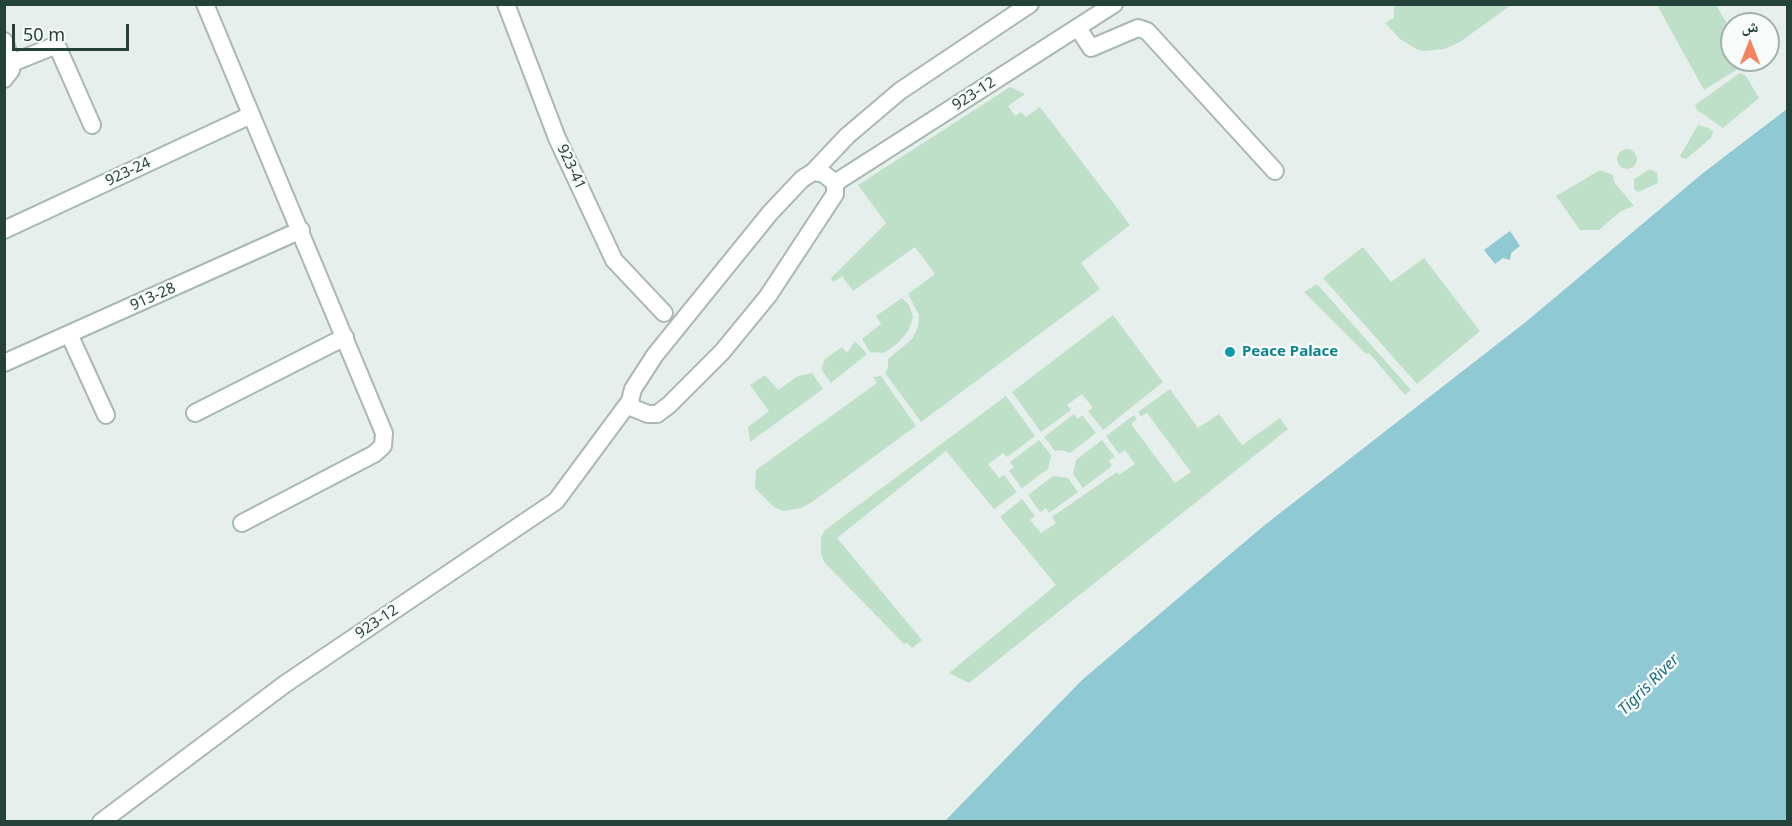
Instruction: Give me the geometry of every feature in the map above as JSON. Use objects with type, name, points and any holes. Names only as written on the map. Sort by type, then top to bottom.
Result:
[{"type":"street","points":[[205,4],[384,433],[384,446],[374,454],[242,523]]},
{"type":"street","name":"923-41","points":[[506,4],[557,138],[614,260],[664,313]]},
{"type":"street","name":"923-12","points":[[108,819],[285,684],[556,501],[630,401],[633,389],[655,355],[770,213],[802,179],[813,172],[848,136],[900,91],[1030,4]]},
{"type":"street","name":"923-12","points":[[835,183],[1114,4]]},
{"type":"street","points":[[1078,28],[1091,48],[1138,28],[1147,31],[1275,171]]},
{"type":"street","points":[[4,40],[9,71],[54,46],[58,48],[92,125]]},
{"type":"street","name":"923-24","points":[[4,230],[251,115]]},
{"type":"street","points":[[630,401],[633,408],[657,414],[722,352],[768,296],[836,194],[835,183],[824,174],[813,172]]},
{"type":"street","name":"913-28","points":[[4,363],[301,230]]},
{"type":"street","points":[[69,334],[106,415]]},
{"type":"street","points":[[195,413],[345,337]]},
{"type":"green space","points":[[1394,4],[1511,5],[1460,42],[1444,49],[1425,51],[1418,50],[1400,39],[1385,23],[1394,18]]},
{"type":"green space","points":[[1657,5],[1716,5],[1720,12],[1720,72],[1733,72],[1704,90]]},
{"type":"green space","points":[[1740,73],[1746,76],[1759,98],[1723,128],[1697,110],[1695,105]]},
{"type":"green space","points":[[1010,87],[1025,94],[1008,106],[1015,116],[1021,112],[1026,117],[1040,107],[1130,225],[1081,263],[1100,289],[921,422],[885,373],[888,368],[888,359],[912,339],[918,327],[919,315],[908,294],[935,274],[915,247],[853,291],[842,276],[833,282],[831,278],[886,223],[858,185]]},
{"type":"green space","points":[[1698,125],[1709,128],[1713,132],[1711,138],[1686,159],[1682,158],[1680,156]]},
{"type":"green space","points":[[1627,149],[1634,152],[1637,159],[1634,166],[1627,169],[1620,166],[1617,159],[1620,152]]},
{"type":"green space","points":[[1650,169],[1657,173],[1658,183],[1638,192],[1634,189],[1634,179]]},
{"type":"green space","points":[[1600,170],[1613,175],[1614,182],[1634,206],[1621,211],[1599,230],[1580,230],[1556,196]]},
{"type":"green space","points":[[1363,247],[1391,282],[1424,258],[1480,331],[1417,384],[1323,278]]},
{"type":"green space","points":[[1317,284],[1411,390],[1405,395],[1369,353],[1366,354],[1304,292]]},
{"type":"green space","points":[[902,298],[909,305],[913,317],[909,330],[898,343],[884,353],[870,352],[862,339],[881,324],[876,316]]},
{"type":"green space","points":[[1113,315],[1163,382],[1103,430],[1088,411],[1093,408],[1082,394],[1067,405],[1071,410],[1041,432],[1012,392]]},
{"type":"green space","points":[[855,341],[867,354],[831,383],[821,369],[825,359],[842,347],[847,353]]},
{"type":"green space","points":[[812,373],[823,389],[750,442],[748,427],[769,411],[750,385],[765,375],[778,390],[798,376]]},
{"type":"green space","points":[[881,376],[916,426],[812,502],[801,508],[783,511],[774,507],[755,488],[756,470],[877,383],[873,377]]},
{"type":"green space","points":[[1170,389],[1198,428],[1219,414],[1242,445],[1280,418],[1288,429],[969,683],[949,673],[1056,585],[1000,517],[1022,499],[1035,516],[1030,520],[1041,533],[1056,523],[1052,517],[1117,472],[1119,475],[1135,464],[1125,450],[1119,454],[1106,436],[1134,415],[1137,419],[1131,424],[1175,483],[1191,472],[1147,413],[1141,416],[1138,412]]},
{"type":"green space","points":[[1006,396],[1035,436],[1007,457],[1003,453],[988,464],[999,478],[1004,475],[1017,492],[994,509],[946,451],[837,538],[922,640],[912,648],[907,643],[904,644],[824,562],[821,554],[821,537],[825,530]]},
{"type":"green space","points":[[1074,414],[1078,419],[1082,415],[1096,433],[1070,453],[1062,450],[1055,451],[1044,437]]},
{"type":"green space","points":[[1039,440],[1051,455],[1048,469],[1022,488],[1009,471],[1014,467],[1010,462]]},
{"type":"green space","points":[[1102,440],[1115,457],[1109,461],[1112,466],[1083,488],[1073,474],[1076,460]]},
{"type":"green space","points":[[1053,476],[1068,478],[1078,492],[1049,513],[1046,508],[1040,512],[1028,495]]},
{"type":"water","name":"Tigris River","points":[[1787,109],[1787,821],[945,821],[1082,680],[1189,589],[1266,524],[1527,321],[1703,173]]},
{"type":"water","points":[[1510,231],[1520,246],[1511,253],[1510,260],[1503,258],[1495,264],[1484,250]]},
{"type":"place","name":"Peace Palace","points":[[1230,352]]}]
